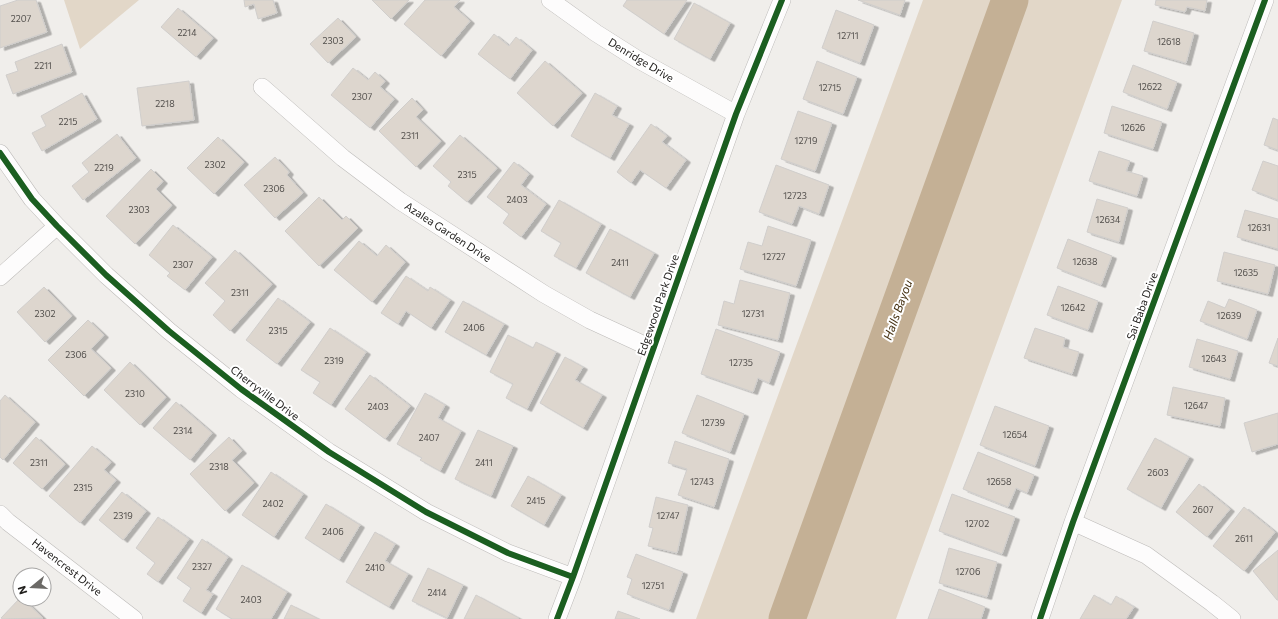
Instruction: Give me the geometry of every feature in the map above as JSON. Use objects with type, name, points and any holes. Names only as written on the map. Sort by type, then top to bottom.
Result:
[{"type":"street","name":"Denridge Drive","points":[[550,0],[596,33],[637,59],[736,114]]},
{"type":"street","name":"Edgewood Park Drive","points":[[557,619],[736,114],[782,0]]},
{"type":"street","name":"Sai Baba Drive","points":[[1040,619],[1265,0]]},
{"type":"street","name":"Azalea Garden Drive","points":[[262,88],[343,158],[400,201],[544,294],[590,320],[653,349]]},
{"type":"street","name":"Cherryville Drive","points":[[0,153],[32,199],[106,275],[169,331],[241,389],[329,452],[426,512],[508,553],[572,577]]},
{"type":"street","points":[[0,277],[57,226]]},
{"type":"street","name":"Havencrest Drive","points":[[0,514],[8,522],[134,619]]},
{"type":"street","points":[[1074,522],[1146,555],[1232,619]]},
{"type":"shaded area","points":[[64,0],[139,0],[80,49]]},
{"type":"shaded area","points":[[923,0],[1122,0],[896,619],[696,619]]},
{"type":"building","points":[[18,0],[36,0],[47,32],[0,48],[0,6]]},
{"type":"building","points":[[244,0],[273,0],[277,13],[258,19],[254,4],[245,7]]},
{"type":"building","points":[[372,0],[409,0],[391,19]]},
{"type":"building","points":[[425,0],[460,0],[454,7],[470,21],[441,56],[404,24]]},
{"type":"building","points":[[627,0],[687,0],[664,34],[623,6]]},
{"type":"building","points":[[858,0],[905,0],[900,15]]},
{"type":"building","points":[[1156,0],[1207,0],[1205,11],[1187,7],[1185,12],[1155,5]]},
{"type":"building","points":[[694,3],[730,23],[710,59],[674,39]]},
{"type":"building","points":[[178,8],[213,38],[196,57],[161,27]]},
{"type":"building","points":[[836,10],[874,25],[860,63],[822,48]]},
{"type":"building","points":[[338,18],[356,37],[328,63],[310,44]]},
{"type":"building","points":[[1153,21],[1194,33],[1186,63],[1144,51]]},
{"type":"building","points":[[494,34],[509,46],[516,37],[532,50],[510,79],[478,54]]},
{"type":"building","points":[[62,44],[72,72],[13,94],[6,75],[18,71],[15,62]]},
{"type":"building","points":[[545,61],[582,93],[553,126],[517,93]]},
{"type":"building","points":[[817,61],[857,77],[843,114],[803,99]]},
{"type":"building","points":[[1133,65],[1177,82],[1167,109],[1123,92]]},
{"type":"building","points":[[353,68],[368,80],[375,72],[385,81],[380,87],[394,99],[370,128],[331,95]]},
{"type":"building","points":[[189,81],[194,120],[142,126],[137,88]]},
{"type":"building","points":[[82,93],[97,119],[42,151],[32,133],[46,126],[41,116]]},
{"type":"building","points":[[595,93],[617,106],[612,115],[629,124],[610,158],[571,136]]},
{"type":"building","points":[[412,98],[423,110],[416,117],[441,141],[416,167],[379,131]]},
{"type":"building","points":[[1112,106],[1162,122],[1153,149],[1104,133]]},
{"type":"building","points":[[798,111],[832,123],[815,171],[781,159]]},
{"type":"building","points":[[1273,118],[1278,120],[1278,150],[1264,145]]},
{"type":"building","points":[[651,124],[667,136],[662,142],[686,160],[666,188],[640,170],[631,183],[617,172]]},
{"type":"building","points":[[117,134],[136,158],[83,200],[72,186],[89,172],[82,163]]},
{"type":"building","points":[[460,135],[497,168],[467,202],[448,186],[451,182],[433,166]]},
{"type":"building","points":[[218,137],[244,162],[214,194],[187,168]]},
{"type":"building","points":[[1099,151],[1130,161],[1126,171],[1143,176],[1137,196],[1089,181]]},
{"type":"building","points":[[275,157],[289,172],[287,175],[303,193],[275,218],[244,185]]},
{"type":"building","points":[[1263,161],[1278,166],[1278,200],[1252,190]]},
{"type":"building","points":[[514,162],[529,174],[521,185],[546,204],[521,237],[503,223],[509,214],[487,197]]},
{"type":"building","points":[[776,165],[829,185],[819,214],[799,206],[792,224],[759,212]]},
{"type":"building","points":[[151,169],[163,181],[156,189],[172,205],[135,244],[106,216]]},
{"type":"building","points":[[319,197],[342,220],[346,216],[358,228],[319,266],[285,231]]},
{"type":"building","points":[[1097,199],[1128,208],[1119,242],[1087,232]]},
{"type":"building","points":[[559,200],[601,224],[576,268],[554,256],[561,243],[541,231]]},
{"type":"building","points":[[1245,210],[1278,219],[1278,249],[1237,237]]},
{"type":"building","points":[[173,225],[212,257],[185,290],[167,276],[170,273],[149,255]]},
{"type":"building","points":[[768,226],[811,240],[796,286],[740,269],[748,242],[762,246]]},
{"type":"building","points":[[610,229],[654,253],[630,297],[586,273]]},
{"type":"building","points":[[1068,239],[1112,256],[1101,285],[1057,268]]},
{"type":"building","points":[[359,241],[377,256],[386,245],[405,262],[372,302],[334,270]]},
{"type":"building","points":[[235,250],[272,284],[230,331],[213,315],[225,301],[205,283]]},
{"type":"building","points":[[1224,252],[1275,265],[1268,294],[1217,281]]},
{"type":"building","points":[[406,276],[428,291],[430,287],[450,300],[431,328],[406,311],[398,324],[381,313]]},
{"type":"building","points":[[740,280],[790,293],[778,340],[718,325],[724,301],[734,304]]},
{"type":"building","points":[[1058,286],[1098,301],[1088,330],[1047,315]]},
{"type":"building","points":[[44,287],[72,316],[45,342],[17,312]]},
{"type":"building","points":[[278,298],[310,322],[277,364],[246,340]]},
{"type":"building","points":[[1229,299],[1257,310],[1247,339],[1200,321],[1208,301],[1225,308]]},
{"type":"building","points":[[463,301],[504,324],[486,355],[445,332]]},
{"type":"building","points":[[88,320],[104,335],[91,349],[111,368],[84,396],[48,360]]},
{"type":"building","points":[[330,328],[366,352],[331,405],[313,393],[320,382],[301,370]]},
{"type":"building","points":[[1035,328],[1065,338],[1063,347],[1079,352],[1072,374],[1024,358]]},
{"type":"building","points":[[716,329],[780,352],[769,383],[758,378],[753,392],[701,374]]},
{"type":"building","points":[[508,335],[533,348],[536,342],[556,352],[527,409],[506,398],[513,384],[490,372]]},
{"type":"building","points":[[1278,338],[1278,366],[1269,363]]},
{"type":"building","points":[[1197,339],[1238,351],[1230,379],[1189,367]]},
{"type":"building","points":[[565,357],[583,367],[575,380],[602,395],[583,428],[540,403]]},
{"type":"building","points":[[130,362],[166,397],[140,425],[104,390]]},
{"type":"building","points":[[370,375],[410,406],[385,439],[345,409]]},
{"type":"building","points":[[1173,387],[1225,398],[1220,426],[1167,415]]},
{"type":"building","points":[[425,393],[445,405],[438,418],[461,431],[440,471],[420,460],[422,458],[397,444]]},
{"type":"building","points":[[5,395],[35,422],[3,460],[0,457],[0,401]]},
{"type":"building","points":[[697,395],[744,414],[730,452],[682,433]]},
{"type":"building","points":[[176,402],[212,433],[190,460],[153,428]]},
{"type":"building","points":[[995,406],[1049,426],[1035,466],[980,445]]},
{"type":"building","points":[[1278,413],[1278,444],[1252,452],[1244,423]]},
{"type":"building","points":[[478,430],[513,446],[491,496],[455,479]]},
{"type":"building","points":[[36,437],[65,464],[42,489],[13,463]]},
{"type":"building","points":[[229,437],[242,451],[232,460],[254,483],[225,511],[190,474]]},
{"type":"building","points":[[1155,438],[1189,457],[1161,508],[1127,489]]},
{"type":"building","points":[[675,441],[729,459],[714,507],[678,495],[687,469],[668,463]]},
{"type":"building","points":[[92,446],[111,462],[104,470],[116,480],[80,523],[49,496]]},
{"type":"building","points":[[978,452],[1034,475],[1027,493],[1016,488],[1008,507],[963,489]]},
{"type":"building","points":[[271,472],[303,494],[274,537],[242,515]]},
{"type":"building","points":[[528,476],[561,495],[544,525],[511,506]]},
{"type":"building","points":[[1199,484],[1230,509],[1207,537],[1176,512]]},
{"type":"building","points":[[122,492],[146,511],[123,540],[99,520]]},
{"type":"building","points":[[952,494],[1015,517],[1002,554],[939,531]]},
{"type":"building","points":[[656,497],[688,505],[677,553],[648,546],[653,528],[649,527]]},
{"type":"building","points":[[326,504],[360,525],[339,560],[305,538]]},
{"type":"building","points":[[1244,507],[1275,532],[1244,571],[1213,546]]},
{"type":"building","points":[[158,517],[189,539],[158,582],[147,574],[155,563],[136,548]]},
{"type":"building","points":[[375,532],[395,544],[385,561],[408,574],[389,607],[346,582]]},
{"type":"building","points":[[202,539],[228,557],[206,590],[213,594],[201,613],[183,601],[191,588],[177,578]]},
{"type":"building","points":[[949,548],[997,562],[987,597],[939,583]]},
{"type":"building","points":[[1278,550],[1278,600],[1277,600],[1253,571]]},
{"type":"building","points":[[636,554],[683,572],[669,610],[627,594],[632,579],[627,577]]},
{"type":"building","points":[[242,565],[287,592],[271,619],[232,619],[216,609]]},
{"type":"building","points":[[428,568],[463,585],[447,618],[412,601]]},
{"type":"building","points":[[939,589],[985,607],[981,619],[928,619]]},
{"type":"building","points":[[476,595],[519,618],[464,619]]},
{"type":"building","points":[[1094,595],[1111,605],[1116,596],[1134,607],[1126,619],[1080,619]]},
{"type":"building","points":[[291,605],[319,619],[284,619]]},
{"type":"building","points":[[12,606],[31,607],[43,618],[3,619],[1,618]]},
{"type":"building","points":[[618,611],[640,619],[615,619]]},
{"type":"waterway","name":"Halls Bayou","points":[[787,619],[1010,0]]},
{"type":"cycle path","points":[[557,619],[736,114],[782,0]]},
{"type":"cycle path","points":[[1040,619],[1073,522],[1265,0]]},
{"type":"cycle path","points":[[0,153],[32,199],[106,275],[169,331],[241,389],[329,452],[426,512],[508,553],[573,577]]}]
